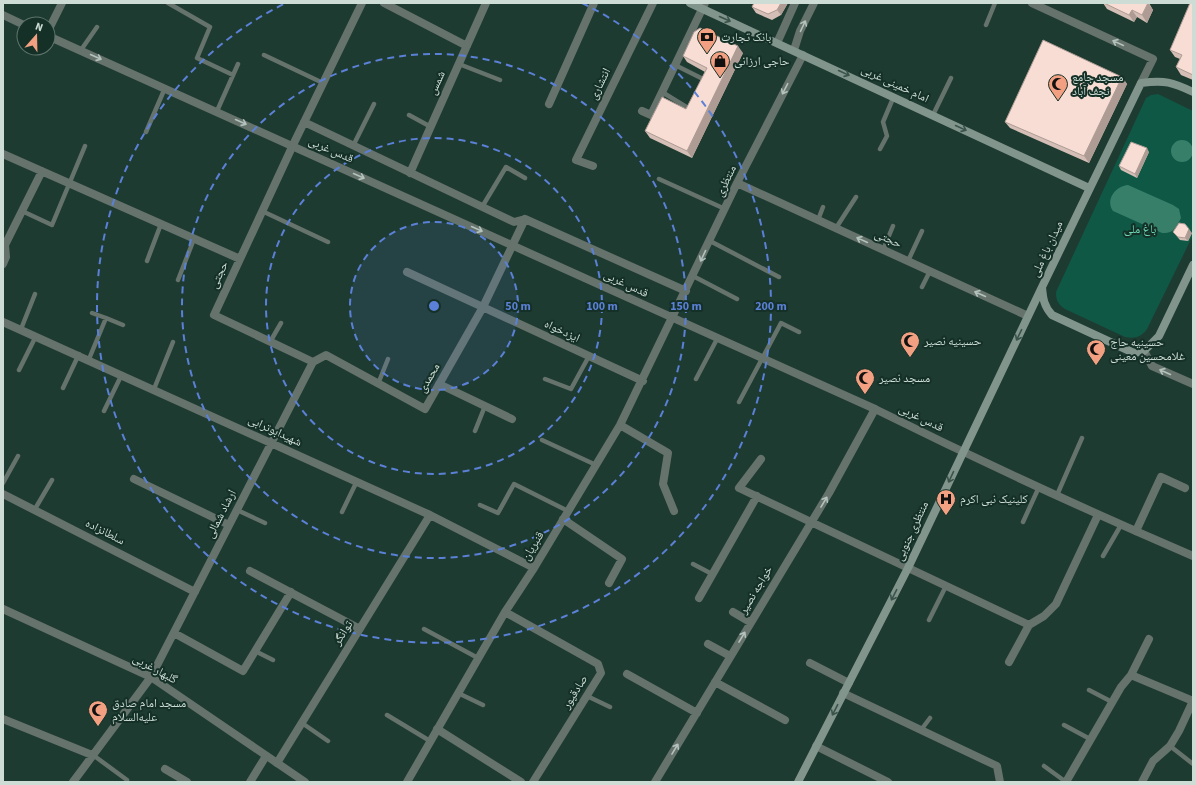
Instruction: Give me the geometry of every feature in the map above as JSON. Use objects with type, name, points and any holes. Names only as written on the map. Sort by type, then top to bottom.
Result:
[{"type":"main road","name":"امام خمینی غربی","points":[[690,3],[704,6],[803,55],[1089,188]]},
{"type":"main road","points":[[1141,83],[1158,81],[1172,83],[1193,92]]},
{"type":"main road","name":"میدان باغ ملی","points":[[1141,83],[1042,287],[1043,300],[1046,308],[1052,315],[1134,353],[1144,351]]},
{"type":"main road","points":[[1144,351],[1159,336],[1193,265]]},
{"type":"main road","name":"منتظری جنوبی","points":[[798,782],[908,568],[1042,287]]},
{"type":"street","points":[[56,16],[62,3]]},
{"type":"street","name":"حجتی","points":[[313,362],[214,315],[293,145],[362,3]]},
{"type":"street","points":[[384,3],[467,46]]},
{"type":"street","name":"شمس","points":[[410,173],[486,3]]},
{"type":"street","points":[[549,104],[594,3]]},
{"type":"street","name":"انتشاری","points":[[593,166],[576,160],[653,3]]},
{"type":"street","points":[[777,42],[795,3]]},
{"type":"street","points":[[794,50],[800,31],[814,3]]},
{"type":"street","points":[[1032,3],[1153,59],[1141,83]]},
{"type":"street","points":[[642,111],[651,115],[704,6]]},
{"type":"street","points":[[3,15],[16,21]]},
{"type":"street","name":"قدس غربی","points":[[56,39],[293,145],[717,339],[875,409],[1098,515],[1193,556]]},
{"type":"street","name":"منتظری","points":[[673,319],[737,183],[803,55]]},
{"type":"street","points":[[304,122],[514,222],[525,219],[686,291]]},
{"type":"street","points":[[3,154],[240,259]]},
{"type":"street","points":[[3,264],[6,257],[4,245],[42,171]]},
{"type":"street","name":"حجتی","points":[[737,183],[1028,316]]},
{"type":"street","name":"محمدی","points":[[313,362],[326,356],[425,409],[483,307],[511,245],[525,219]]},
{"type":"street","name":"ایزدخواه","points":[[407,272],[642,380]]},
{"type":"street","name":"قنبریان","points":[[407,782],[505,612],[534,568],[620,425],[673,319]]},
{"type":"street","name":"شهیدابوترابی","points":[[3,322],[79,354],[357,481],[430,515],[534,568]]},
{"type":"street","points":[[1144,351],[1152,366],[1193,384]]},
{"type":"street","name":"ارشاد شمالی","points":[[73,782],[150,677],[313,362]]},
{"type":"street","points":[[439,384],[512,419]]},
{"type":"street","name":"خواجه نصیر","points":[[655,782],[811,522],[875,409]]},
{"type":"street","points":[[620,425],[668,453],[663,484],[674,511]]},
{"type":"street","points":[[761,459],[739,488],[1030,625]]},
{"type":"street","points":[[1136,531],[1160,477],[1185,488]]},
{"type":"street","points":[[134,479],[229,525]]},
{"type":"street","name":"سلطانزاده","points":[[3,494],[195,592]]},
{"type":"street","points":[[699,598],[756,496]]},
{"type":"street","name":"توانگر","points":[[277,763],[430,515]]},
{"type":"street","points":[[1009,662],[1030,625],[1044,616],[1056,604],[1098,515]]},
{"type":"street","points":[[563,518],[622,559],[609,583]]},
{"type":"street","points":[[250,571],[360,629]]},
{"type":"street","points":[[174,633],[243,670],[291,592]]},
{"type":"street","name":"گلبهار غربی","points":[[3,609],[150,677],[304,782]]},
{"type":"street","name":"صادقپور","points":[[505,612],[598,664],[601,673],[533,782]]},
{"type":"street","points":[[733,612],[750,622]]},
{"type":"street","points":[[1066,782],[1121,687],[1131,675],[1149,639]]},
{"type":"street","points":[[708,644],[730,656]]},
{"type":"street","points":[[810,663],[849,683]]},
{"type":"street","points":[[627,674],[697,713]]},
{"type":"street","points":[[1131,675],[1193,701],[1190,715],[1170,746],[1153,761],[1142,782]]},
{"type":"street","points":[[715,682],[785,720]]},
{"type":"street","points":[[843,693],[997,766],[1000,782]]},
{"type":"street","points":[[3,719],[92,755]]},
{"type":"street","points":[[437,729],[521,782]]},
{"type":"street","points":[[816,746],[888,782]]},
{"type":"street","points":[[250,782],[266,756]]},
{"type":"street","points":[[165,769],[187,782]]},
{"type":"lane","points":[[168,3],[210,27],[197,58],[233,75]]},
{"type":"lane","points":[[986,25],[995,3]]},
{"type":"lane","points":[[81,50],[97,27]]},
{"type":"lane","points":[[264,56],[323,83]]},
{"type":"lane","points":[[217,111],[238,64]]},
{"type":"lane","points":[[459,64],[500,80]]},
{"type":"lane","points":[[675,65],[701,78]]},
{"type":"lane","points":[[933,115],[951,78]]},
{"type":"lane","points":[[146,132],[165,88]]},
{"type":"lane","points":[[662,92],[688,108]]},
{"type":"lane","points":[[880,149],[887,136],[883,122],[894,96]]},
{"type":"lane","points":[[353,146],[374,104]]},
{"type":"lane","points":[[409,115],[431,127]]},
{"type":"lane","points":[[22,211],[52,225],[85,146]]},
{"type":"lane","points":[[482,207],[506,167],[525,178]]},
{"type":"lane","points":[[659,178],[725,209]]},
{"type":"lane","points":[[836,228],[856,197]]},
{"type":"lane","points":[[818,220],[823,207]]},
{"type":"lane","points":[[262,211],[328,242]]},
{"type":"lane","points":[[147,261],[161,224]]},
{"type":"lane","points":[[883,250],[893,226]]},
{"type":"lane","points":[[908,261],[922,231]]},
{"type":"lane","points":[[178,280],[194,239]]},
{"type":"lane","points":[[710,241],[779,277]]},
{"type":"lane","points":[[922,287],[930,271]]},
{"type":"lane","points":[[693,276],[738,299]]},
{"type":"lane","points":[[21,329],[35,294]]},
{"type":"lane","points":[[92,313],[123,325]]},
{"type":"lane","points":[[89,359],[106,318]]},
{"type":"lane","points":[[270,342],[281,323]]},
{"type":"lane","points":[[740,402],[781,323],[800,332]]},
{"type":"lane","points":[[20,370],[36,336]]},
{"type":"lane","points":[[696,379],[717,339]]},
{"type":"lane","points":[[154,389],[173,342]]},
{"type":"lane","points":[[63,388],[79,354]]},
{"type":"lane","points":[[545,379],[571,389],[588,356]]},
{"type":"lane","points":[[378,384],[388,359]]},
{"type":"lane","points":[[104,411],[122,374]]},
{"type":"lane","points":[[475,431],[485,406]]},
{"type":"lane","points":[[1057,495],[1082,438]]},
{"type":"lane","points":[[542,440],[596,465]]},
{"type":"lane","points":[[3,483],[18,456]]},
{"type":"lane","points":[[35,509],[52,480]]},
{"type":"lane","points":[[342,512],[357,481]]},
{"type":"lane","points":[[480,505],[498,513],[514,484],[568,511]]},
{"type":"lane","points":[[1023,522],[1039,487]]},
{"type":"lane","points":[[237,510],[265,522]]},
{"type":"lane","points":[[1103,556],[1120,525]]},
{"type":"lane","points":[[693,564],[712,574]]},
{"type":"lane","points":[[929,620],[946,586]]},
{"type":"lane","points":[[424,629],[478,658]]},
{"type":"lane","points":[[255,651],[273,660]]},
{"type":"lane","points":[[1089,690],[1112,702]]},
{"type":"lane","points":[[458,693],[483,705]]},
{"type":"lane","points":[[587,696],[610,707]]},
{"type":"lane","points":[[387,716],[430,741]]},
{"type":"lane","points":[[921,730],[930,718]]},
{"type":"lane","points":[[302,723],[328,741]]},
{"type":"lane","points":[[1064,725],[1090,739]]},
{"type":"lane","points":[[1170,746],[1193,764]]},
{"type":"lane","points":[[92,755],[127,780]]},
{"type":"lane","points":[[1044,766],[1066,782]]},
{"type":"green space","name":"باغ ملی","points":[[1158,94],[1193,111],[1193,235],[1147,329],[1140,336],[1129,338],[1065,309],[1058,302],[1056,292],[1146,98],[1151,95]]},
{"type":"shaded area","points":[[1182,140],[1186,141],[1192,147],[1192,155],[1186,161],[1182,162],[1178,161],[1172,155],[1171,151],[1172,147],[1178,141]]},
{"type":"shaded area","points":[[1128,185],[1179,209],[1181,218],[1174,230],[1162,233],[1113,211],[1110,202],[1113,194],[1119,188]]},
{"type":"building","points":[[754,3],[781,3],[777,10],[768,14],[752,7]]},
{"type":"building","points":[[1104,3],[1148,3],[1142,15],[1132,10],[1129,15]]},
{"type":"building","points":[[1190,3],[1193,3],[1193,75],[1176,67],[1182,55],[1170,50]]},
{"type":"building","points":[[700,28],[738,46],[687,151],[645,131],[662,97],[686,109],[707,68],[683,56],[694,32]]},
{"type":"building","name":"مسجد جامع نجف آباد","points":[[1043,40],[1122,77],[1084,156],[1005,122]]},
{"type":"building","points":[[1131,142],[1147,148],[1135,174],[1119,166]]},
{"type":"building","points":[[1179,223],[1185,224],[1189,229],[1185,238],[1178,237],[1173,232]]},
{"type":"place","name":"بانک تجارت","points":[[707,54]]},
{"type":"place","name":"حاجی ارزانی","points":[[720,78]]},
{"type":"place","name":"مسجد جامع نجف آباد","points":[[1058,101]]},
{"type":"place","name":"حسینیه نصیر","points":[[910,358]]},
{"type":"place","name":"حسینیه حاج غلامحسین معینی","points":[[1096,366]]},
{"type":"place","name":"مسجد نصیر","points":[[865,395]]},
{"type":"place","name":"کلینیک نبی اکرم","points":[[946,516]]},
{"type":"place","name":"مسجد امام صادق علیه‌السلام","points":[[98,727]]}]
